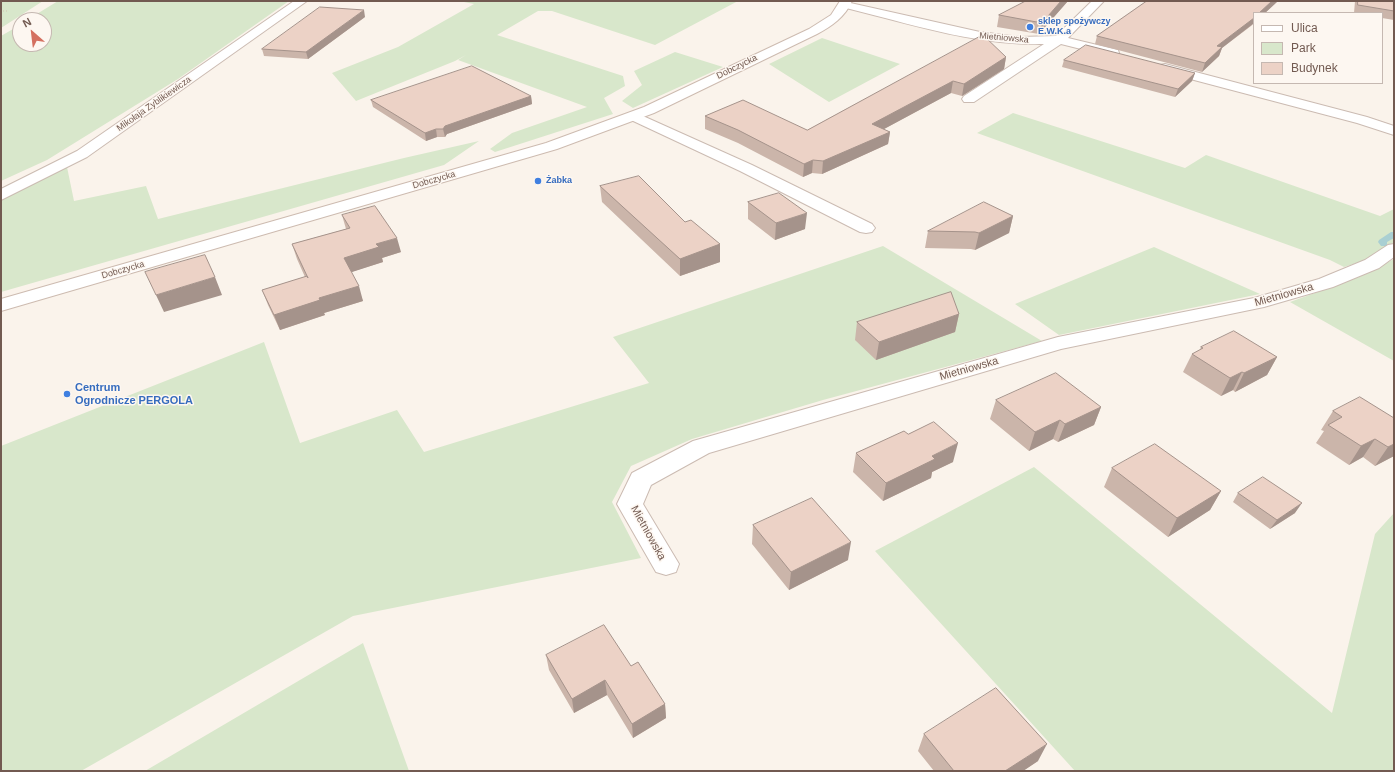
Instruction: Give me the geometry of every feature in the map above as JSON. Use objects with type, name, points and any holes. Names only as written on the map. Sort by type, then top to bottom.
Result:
[{"type":"street","name":"Mikołaja Zyblikiewicza","points":[[1,195],[82,154],[300,1]]},
{"type":"street","points":[[969,99],[1059,40],[1098,1]]},
{"type":"street","name":"Mietniowska","points":[[846,3],[980,36],[1020,41],[1059,40],[1128,58]]},
{"type":"street","name":"Dobczycka","points":[[1,305],[538,150],[634,116],[806,34],[841,13],[846,3]]},
{"type":"street","points":[[1155,65],[1362,120],[1394,131]]},
{"type":"street","points":[[634,116],[746,168],[866,228]]},
{"type":"street","name":"Mietniowska","points":[[666,564],[630,504],[641,479],[701,447],[1058,343],[1257,303],[1326,283],[1372,264],[1394,249]]},
{"type":"path","points":[[1,11],[8,11]]},
{"type":"green space","points":[[1,1],[43,1],[26,12],[12,12],[12,21],[1,28]]},
{"type":"green space","points":[[58,1],[289,1],[178,79],[47,160],[1,181],[1,36],[12,30],[12,52],[52,52],[52,12],[40,12]]},
{"type":"green space","points":[[459,1],[738,1],[655,45],[552,11],[538,11],[497,35],[623,76],[625,86],[604,98],[613,114],[495,152],[490,149],[512,133],[587,107],[458,60],[466,55],[455,61],[356,101],[332,73],[398,47],[474,4]]},
{"type":"green space","points":[[822,38],[900,64],[829,102],[769,64]]},
{"type":"green space","points":[[675,52],[723,67],[633,108],[622,101],[642,85],[634,71]]},
{"type":"green space","points":[[1013,113],[1185,168],[1206,155],[1380,216],[1394,209],[1394,242],[1370,259],[1344,267],[1330,260],[977,133]]},
{"type":"green space","points":[[479,141],[444,165],[1,292],[1,199],[67,167],[74,201],[146,186],[158,219]]},
{"type":"green space","points":[[883,246],[1042,341],[823,400],[692,439],[631,466],[612,502],[641,558],[353,616],[81,771],[1,771],[1,446],[264,342],[300,443],[397,410],[424,452],[649,383],[613,337]]},
{"type":"green space","points":[[1154,247],[1260,294],[1059,335],[1015,304]]},
{"type":"green space","points":[[1394,259],[1394,361],[1290,302],[1359,277]]},
{"type":"green space","points":[[1034,467],[1332,713],[1375,534],[1394,513],[1394,771],[1075,771],[875,551]]},
{"type":"green space","points":[[363,643],[409,771],[145,771]]},
{"type":"building","points":[[1026,1],[1061,1],[1042,23],[999,15]]},
{"type":"building","points":[[1147,1],[1272,1],[1260,12],[1253,12],[1253,19],[1217,46],[1222,47],[1205,63],[1097,36]]},
{"type":"building","points":[[1358,1],[1394,1],[1394,11],[1358,5]]},
{"type":"building","points":[[320,7],[364,10],[306,52],[262,49]]},
{"type":"building","points":[[983,35],[1006,57],[964,84],[953,81],[872,124],[890,132],[823,161],[813,160],[804,164],[738,130],[705,116],[743,100],[807,130]]},
{"type":"building","points":[[1086,45],[1195,73],[1178,89],[1064,60]]},
{"type":"building","points":[[472,66],[531,96],[445,126],[443,129],[436,129],[425,133],[371,100]]},
{"type":"building","points":[[639,176],[685,222],[691,220],[720,244],[680,259],[600,186]]},
{"type":"building","points":[[779,193],[807,213],[776,223],[748,202]]},
{"type":"building","points":[[984,202],[1013,216],[979,233],[928,231]]},
{"type":"building","points":[[375,206],[397,238],[376,244],[379,247],[344,258],[359,286],[319,298],[320,300],[274,315],[262,290],[307,276],[308,278],[292,244],[350,228],[342,215]]},
{"type":"building","points":[[205,255],[215,277],[156,295],[145,272]]},
{"type":"building","points":[[951,292],[959,314],[879,342],[857,322]]},
{"type":"building","points":[[1234,331],[1277,357],[1230,378],[1192,354],[1203,348],[1201,347]]},
{"type":"building","points":[[1056,373],[1101,407],[1065,424],[1060,420],[1035,432],[996,400]]},
{"type":"building","points":[[1360,397],[1394,418],[1394,444],[1388,447],[1375,439],[1361,446],[1328,425],[1342,417],[1333,411]]},
{"type":"building","points":[[934,422],[958,443],[932,456],[935,459],[886,483],[856,453],[904,431],[908,434]]},
{"type":"building","points":[[1155,444],[1221,491],[1177,518],[1112,468]]},
{"type":"building","points":[[1263,477],[1302,503],[1277,520],[1238,493]]},
{"type":"building","points":[[812,498],[851,542],[791,572],[753,525]]},
{"type":"building","points":[[604,625],[631,666],[638,662],[665,704],[632,724],[605,680],[572,699],[546,655]]},
{"type":"building","points":[[996,688],[1047,744],[1005,771],[954,771],[924,734]]},
{"type":"waterway","points":[[1384,244],[1382,242],[1394,234]]},
{"type":"place","name":"sklep spożywczy E.W.K.a","points":[[1030,27]]},
{"type":"place","name":"Żabka","points":[[538,181]]},
{"type":"place","name":"Centrum Ogrodnicze PERGOLA","points":[[67,394]]}]
